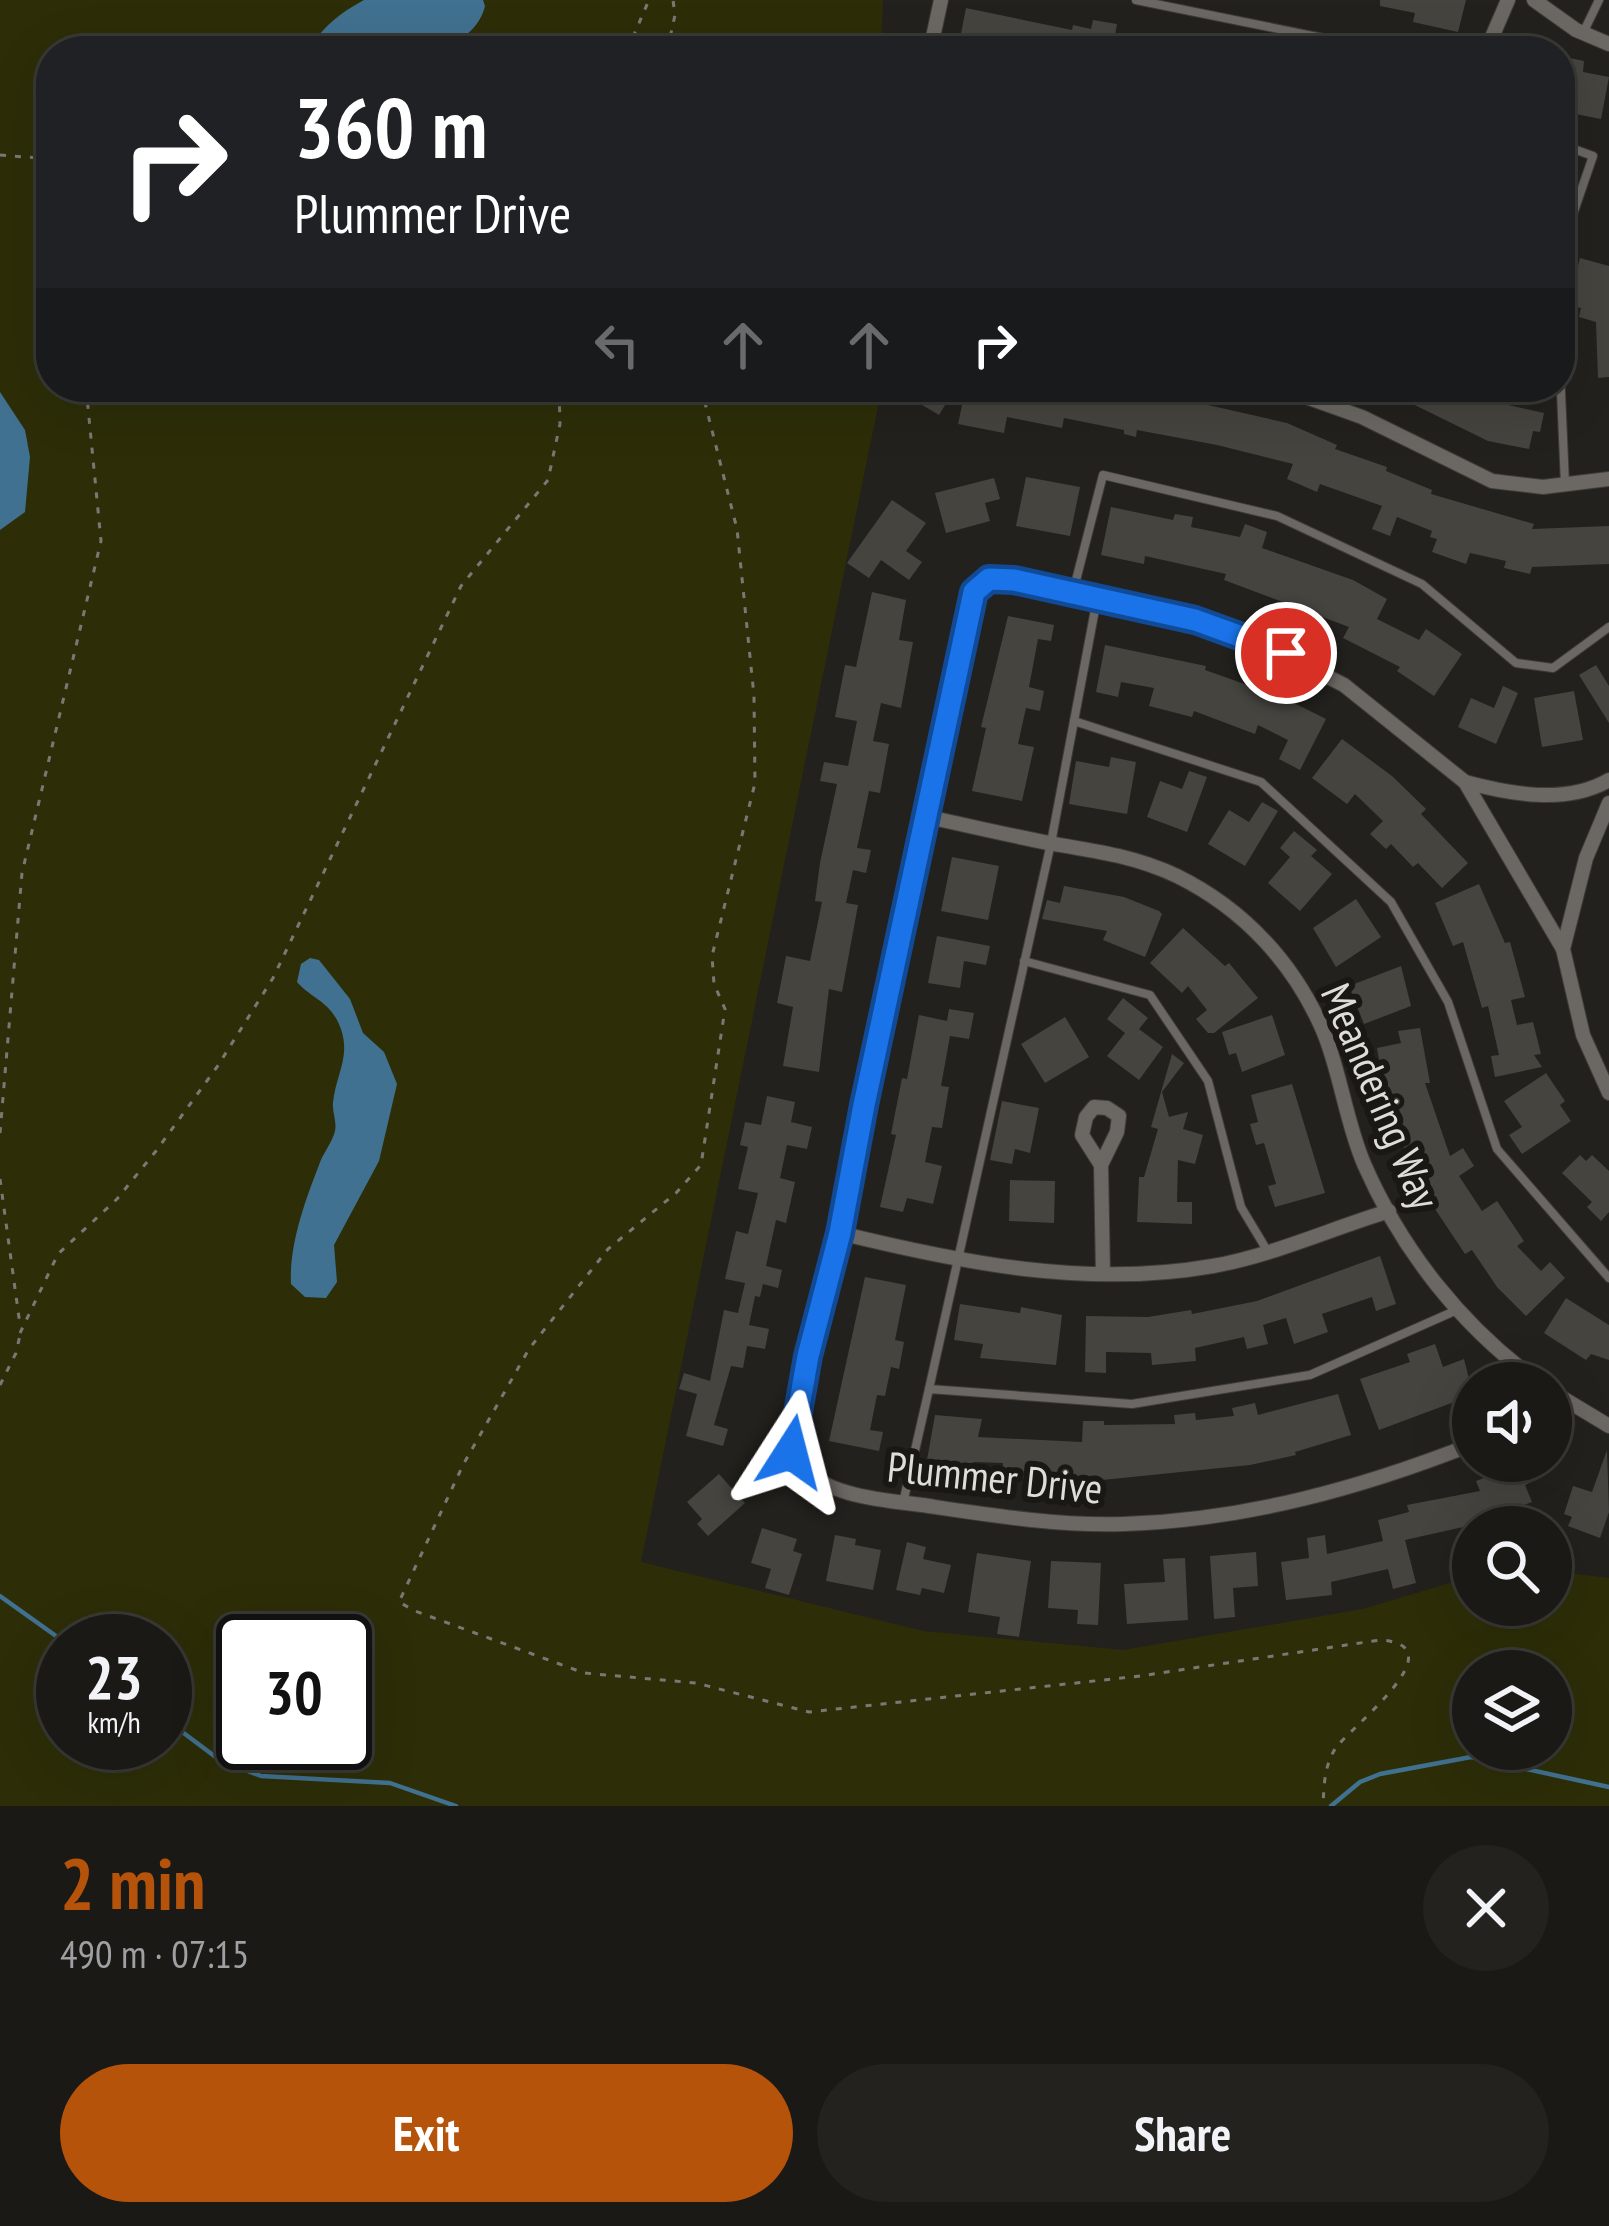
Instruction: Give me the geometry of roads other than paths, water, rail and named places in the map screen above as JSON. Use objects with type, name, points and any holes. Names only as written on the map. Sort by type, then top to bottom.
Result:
[{"type":"street","points":[[933,36],[941,0]]},
{"type":"street","points":[[1492,36],[1508,0]]},
{"type":"street","points":[[1534,0],[1583,33],[1609,44]]},
{"type":"street","points":[[1320,402],[1362,417],[1492,481],[1565,485],[1609,479]]},
{"type":"street","name":"Plummer Drive","points":[[1452,1452],[1352,1488],[1198,1519],[1121,1524],[1031,1520],[903,1503],[815,1480],[791,1452],[970,605],[979,584],[989,579],[1014,580],[1195,620],[1286,653],[1343,685],[1465,782],[1563,949]]},
{"type":"street","name":"Plummer Drive","points":[[1465,782],[1527,795],[1575,791],[1609,780]]},
{"type":"street","points":[[1609,803],[1586,858],[1563,949],[1583,1035],[1609,1094]]},
{"type":"street","name":"Meandering Way","points":[[928,817],[1132,858],[1216,899],[1259,933],[1298,983],[1324,1035],[1364,1164],[1389,1211],[1457,1310],[1514,1362]]},
{"type":"street","points":[[1101,1165],[1103,1274]]},
{"type":"street","points":[[840,1233],[955,1260],[1022,1270],[1103,1274],[1182,1270],[1268,1252],[1389,1211]]},
{"type":"street","points":[[1572,1406],[1609,1426]]},
{"type":"lane","points":[[1136,0],[1314,36]]},
{"type":"lane","points":[[1583,33],[1599,0]]},
{"type":"lane","points":[[1575,149],[1593,155],[1575,208]]},
{"type":"lane","points":[[1561,402],[1565,485]]},
{"type":"lane","points":[[1073,593],[1103,476],[1277,516],[1423,584],[1516,663],[1553,668],[1609,627]]},
{"type":"lane","points":[[903,1503],[1051,843],[1096,598]]},
{"type":"lane","points":[[1074,721],[1261,782],[1391,902],[1448,1002],[1497,1149],[1609,1278]]},
{"type":"lane","points":[[1024,961],[1150,995],[1208,1081],[1241,1208],[1268,1252]]},
{"type":"lane","points":[[928,1389],[1132,1403],[1154,1400],[1310,1375],[1457,1310]]},
{"type":"water","points":[[364,0],[483,0],[485,6],[475,26],[463,36],[318,36]]},
{"type":"water","points":[[0,392],[25,430],[30,457],[25,512],[0,530]]},
{"type":"water","points":[[310,958],[319,960],[350,999],[363,1033],[384,1052],[397,1084],[379,1161],[334,1245],[337,1282],[326,1298],[305,1297],[291,1284],[299,1223],[335,1131],[333,1103],[344,1053],[342,1032],[333,1014],[297,982],[301,964]]},
{"type":"waterway","points":[[0,1596],[36,1622]]},
{"type":"waterway","points":[[192,1739],[221,1761],[261,1776],[390,1783],[456,1806]]},
{"type":"waterway","points":[[1331,1806],[1360,1782],[1380,1774],[1471,1757],[1609,1787]]}]
